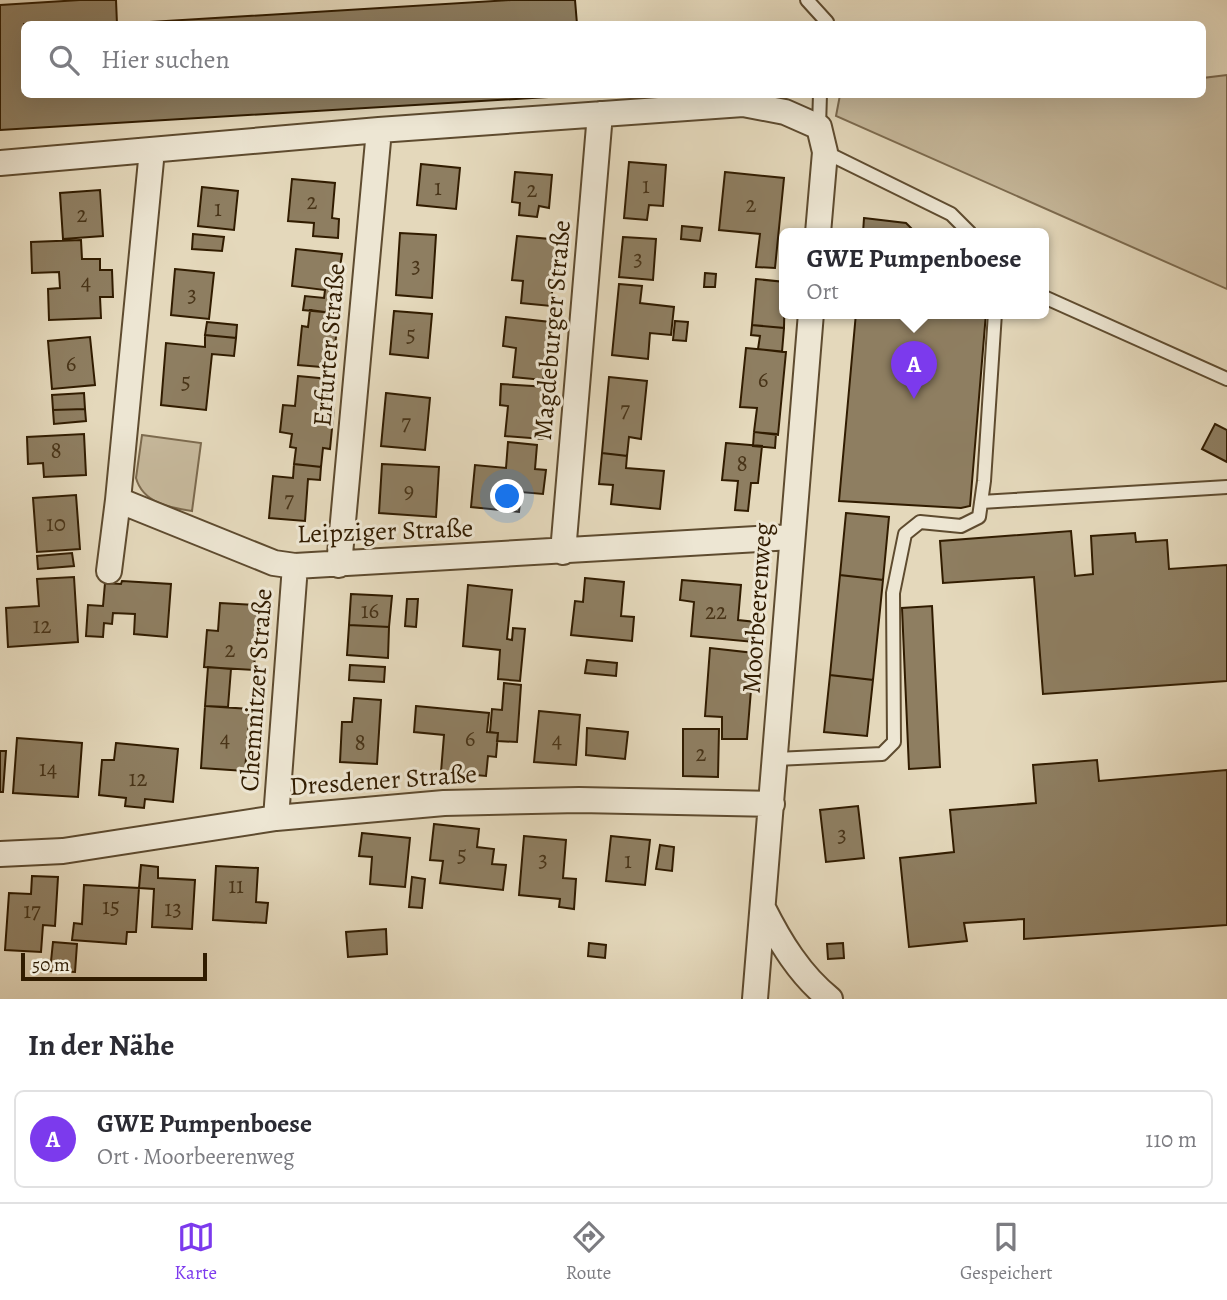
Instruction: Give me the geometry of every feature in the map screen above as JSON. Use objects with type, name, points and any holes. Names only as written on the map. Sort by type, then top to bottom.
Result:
[{"type":"street","points":[[0,163],[379,130],[743,104],[785,112],[819,127],[825,152],[818,228]]},
{"type":"street","name":"Magdeburger Straße","points":[[563,552],[600,114]]},
{"type":"street","name":"Erfurter Straße","points":[[339,565],[379,130]]},
{"type":"street","points":[[109,571],[152,150]]},
{"type":"street","name":"Moorbeerenweg","points":[[755,999],[810,319]]},
{"type":"street","name":"Leipziger Straße","points":[[118,500],[274,563],[295,566],[792,537]]},
{"type":"street","name":"Chemnitzer Straße","points":[[276,818],[295,566]]},
{"type":"street","name":"Dresdener Straße","points":[[0,854],[63,851],[276,818],[444,803],[579,800],[772,804]]},
{"type":"street","points":[[763,907],[782,944],[814,986],[830,999]]},
{"type":"lane","points":[[807,0],[826,21]]},
{"type":"lane","points":[[819,127],[820,98]]},
{"type":"lane","points":[[825,152],[951,214],[965,228]]},
{"type":"lane","points":[[1049,300],[1227,379]]},
{"type":"lane","points":[[776,759],[882,754],[894,742],[893,593],[905,534],[920,522],[961,527],[979,517],[995,319]]},
{"type":"lane","points":[[981,502],[1227,487]]},
{"type":"shaded area","points":[[1227,75],[1227,289],[836,116],[839,98],[1206,98],[1206,78]]},
{"type":"shaded area","points":[[142,435],[201,443],[192,511],[158,503],[140,486],[136,478]]},
{"type":"building","points":[[116,0],[117,21],[21,21],[21,98],[531,98],[0,130],[0,5]]},
{"type":"building","points":[[511,0],[575,0],[577,21],[166,21]]},
{"type":"building","points":[[629,162],[666,165],[663,206],[649,205],[647,220],[624,218]]},
{"type":"building","points":[[421,164],[460,168],[456,209],[417,205]]},
{"type":"building","points":[[515,172],[552,175],[549,208],[539,206],[537,217],[519,215],[520,203],[512,202]]},
{"type":"building","points":[[725,172],[784,178],[775,268],[756,267],[760,234],[719,230]]},
{"type":"building","points":[[292,179],[335,183],[332,218],[339,219],[338,238],[313,236],[314,223],[288,221]]},
{"type":"building","points":[[202,187],[238,191],[234,230],[198,226]]},
{"type":"building","points":[[100,190],[103,236],[63,239],[60,193]]},
{"type":"building","points":[[864,218],[906,223],[911,228],[863,228]]},
{"type":"building","points":[[682,226],[702,228],[700,241],[681,239]]},
{"type":"building","points":[[400,233],[436,235],[432,298],[396,295]]},
{"type":"building","points":[[193,234],[224,237],[222,251],[192,249]]},
{"type":"building","points":[[517,236],[561,240],[557,281],[553,280],[551,306],[521,303],[523,281],[512,280]]},
{"type":"building","points":[[623,237],[656,239],[653,280],[619,277]]},
{"type":"building","points":[[81,240],[82,259],[100,259],[100,270],[112,270],[113,297],[100,297],[101,318],[49,320],[48,289],[60,288],[59,272],[32,273],[31,242]]},
{"type":"building","points":[[296,249],[342,254],[333,313],[303,310],[305,296],[324,298],[325,290],[292,286]]},
{"type":"building","points":[[175,269],[214,273],[209,319],[171,315]]},
{"type":"building","points":[[705,273],[716,274],[715,287],[704,287]]},
{"type":"building","points":[[756,279],[779,281],[779,319],[784,319],[784,328],[752,325]]},
{"type":"building","points":[[619,284],[642,286],[640,303],[674,307],[671,335],[650,333],[648,359],[612,355]]},
{"type":"building","points":[[310,310],[333,313],[332,325],[337,326],[333,368],[298,365],[302,326],[308,327]]},
{"type":"building","points":[[394,311],[432,314],[428,358],[390,354]]},
{"type":"building","points":[[506,317],[550,322],[543,380],[513,377],[516,348],[503,346]]},
{"type":"building","points":[[855,319],[986,319],[970,506],[961,508],[839,501]]},
{"type":"building","points":[[675,321],[688,322],[686,341],[673,340]]},
{"type":"building","points":[[207,322],[237,325],[236,338],[205,335]]},
{"type":"building","points":[[752,325],[784,328],[782,352],[758,349],[760,336],[751,335]]},
{"type":"building","points":[[205,335],[236,338],[234,356],[212,354],[206,410],[161,405],[166,343],[205,347]]},
{"type":"building","points":[[90,337],[95,385],[52,389],[48,341]]},
{"type":"building","points":[[746,348],[786,352],[778,435],[754,432],[757,408],[740,407]]},
{"type":"building","points":[[298,376],[329,379],[326,407],[334,408],[330,449],[323,448],[321,467],[294,464],[296,448],[290,447],[292,434],[280,432],[283,405],[295,406]]},
{"type":"building","points":[[609,377],[647,381],[641,439],[629,437],[627,456],[602,453]]},
{"type":"building","points":[[501,384],[548,387],[543,439],[505,436],[508,406],[500,405]]},
{"type":"building","points":[[84,393],[85,409],[53,410],[52,395]]},
{"type":"building","points":[[386,393],[430,398],[425,450],[381,446]]},
{"type":"building","points":[[85,409],[86,421],[54,424],[53,410]]},
{"type":"building","points":[[1215,424],[1227,430],[1227,462],[1202,449]]},
{"type":"building","points":[[754,432],[776,434],[775,448],[753,446]]},
{"type":"building","points":[[84,434],[86,475],[44,477],[43,463],[28,464],[27,437]]},
{"type":"building","points":[[508,442],[537,445],[535,469],[546,470],[543,494],[521,492],[519,512],[471,507],[475,465],[506,468]]},
{"type":"building","points":[[726,443],[762,446],[758,483],[751,483],[748,511],[735,510],[738,481],[722,480]]},
{"type":"building","points":[[602,453],[627,456],[626,468],[664,471],[660,509],[611,504],[613,485],[599,484]]},
{"type":"building","points":[[294,464],[321,467],[320,480],[308,479],[305,521],[269,518],[273,476],[293,478]]},
{"type":"building","points":[[382,464],[439,467],[436,517],[379,513]]},
{"type":"building","points":[[76,495],[80,549],[37,552],[33,498]]},
{"type":"building","points":[[846,513],[889,517],[883,580],[840,575]]},
{"type":"building","points":[[1071,531],[1075,576],[1093,574],[1091,536],[1135,533],[1136,542],[1167,540],[1169,569],[1227,565],[1227,681],[1043,694],[1034,577],[943,583],[940,541]]},
{"type":"building","points":[[72,553],[74,566],[38,569],[37,556]]},
{"type":"building","points":[[840,575],[883,580],[873,680],[830,675]]},
{"type":"building","points":[[74,577],[78,642],[8,647],[6,608],[39,606],[37,579]]},
{"type":"building","points":[[585,578],[624,582],[621,616],[634,617],[632,641],[571,635],[575,601],[583,602]]},
{"type":"building","points":[[682,580],[741,585],[738,620],[756,622],[754,642],[691,636],[694,602],[680,600]]},
{"type":"building","points":[[122,581],[171,584],[167,637],[134,634],[135,614],[113,613],[112,624],[104,623],[103,637],[86,636],[88,605],[103,606],[105,583],[121,584]]},
{"type":"building","points":[[468,585],[512,590],[507,639],[512,640],[513,628],[525,629],[520,681],[498,679],[500,650],[463,646]]},
{"type":"building","points":[[351,594],[392,596],[389,627],[349,625]]},
{"type":"building","points":[[407,599],[418,599],[416,627],[405,626]]},
{"type":"building","points":[[220,603],[258,605],[254,670],[204,667],[207,630],[218,631]]},
{"type":"building","points":[[932,606],[940,767],[909,769],[902,608]]},
{"type":"building","points":[[349,625],[389,627],[388,658],[347,655]]},
{"type":"building","points":[[710,648],[754,653],[747,739],[722,739],[722,717],[705,716]]},
{"type":"building","points":[[587,660],[617,663],[616,676],[585,673]]},
{"type":"building","points":[[350,665],[385,667],[384,682],[349,680]]},
{"type":"building","points":[[208,667],[231,669],[228,707],[205,706]]},
{"type":"building","points":[[830,675],[873,680],[867,736],[824,732]]},
{"type":"building","points":[[504,683],[521,685],[517,742],[497,741],[498,733],[490,732],[492,709],[502,710]]},
{"type":"building","points":[[354,698],[381,700],[377,764],[340,762],[342,722],[352,722]]},
{"type":"building","points":[[205,706],[250,709],[245,771],[201,768]]},
{"type":"building","points":[[416,706],[489,713],[487,732],[498,733],[496,757],[488,756],[486,776],[441,772],[444,735],[414,732]]},
{"type":"building","points":[[539,711],[580,715],[576,765],[534,762]]},
{"type":"building","points":[[587,728],[628,732],[625,759],[586,755]]},
{"type":"building","points":[[683,729],[719,729],[718,777],[683,776]]},
{"type":"building","points":[[17,738],[82,743],[78,797],[13,793]]},
{"type":"building","points":[[116,743],[178,749],[173,802],[145,799],[144,808],[125,806],[126,798],[99,795],[102,760],[114,760]]},
{"type":"building","points":[[0,751],[6,751],[3,792],[0,792]]},
{"type":"building","points":[[1097,760],[1099,781],[1227,770],[1227,925],[1024,939],[1024,919],[964,923],[967,941],[909,947],[900,858],[954,852],[950,810],[1036,803],[1033,765]]},
{"type":"building","points":[[858,806],[864,858],[826,862],[820,810]]},
{"type":"building","points":[[434,824],[479,829],[477,847],[494,849],[492,864],[506,865],[503,890],[440,883],[443,861],[430,860]]},
{"type":"building","points":[[362,833],[410,838],[405,887],[370,884],[372,857],[359,856]]},
{"type":"building","points":[[524,836],[566,840],[563,878],[576,879],[574,909],[559,907],[560,899],[519,895]]},
{"type":"building","points":[[611,836],[650,840],[645,885],[606,881]]},
{"type":"building","points":[[660,845],[674,847],[672,871],[656,869]]},
{"type":"building","points":[[141,865],[158,867],[158,878],[195,880],[192,929],[152,927],[154,889],[139,888]]},
{"type":"building","points":[[216,866],[258,868],[256,902],[268,903],[266,923],[213,920]]},
{"type":"building","points":[[32,876],[58,877],[55,926],[43,925],[41,952],[5,950],[9,893],[31,894]]},
{"type":"building","points":[[412,877],[425,879],[422,908],[409,907]]},
{"type":"building","points":[[84,885],[139,888],[136,932],[127,932],[126,944],[72,940],[74,923],[82,924]]},
{"type":"building","points":[[386,929],[387,954],[348,957],[346,932]]},
{"type":"building","points":[[53,942],[77,944],[75,972],[50,971]]},
{"type":"building","points":[[589,943],[606,945],[605,958],[588,956]]},
{"type":"building","points":[[843,943],[844,958],[828,959],[827,944]]},
{"type":"place","name":"GWE Pumpenboese","points":[[914,399]]}]
